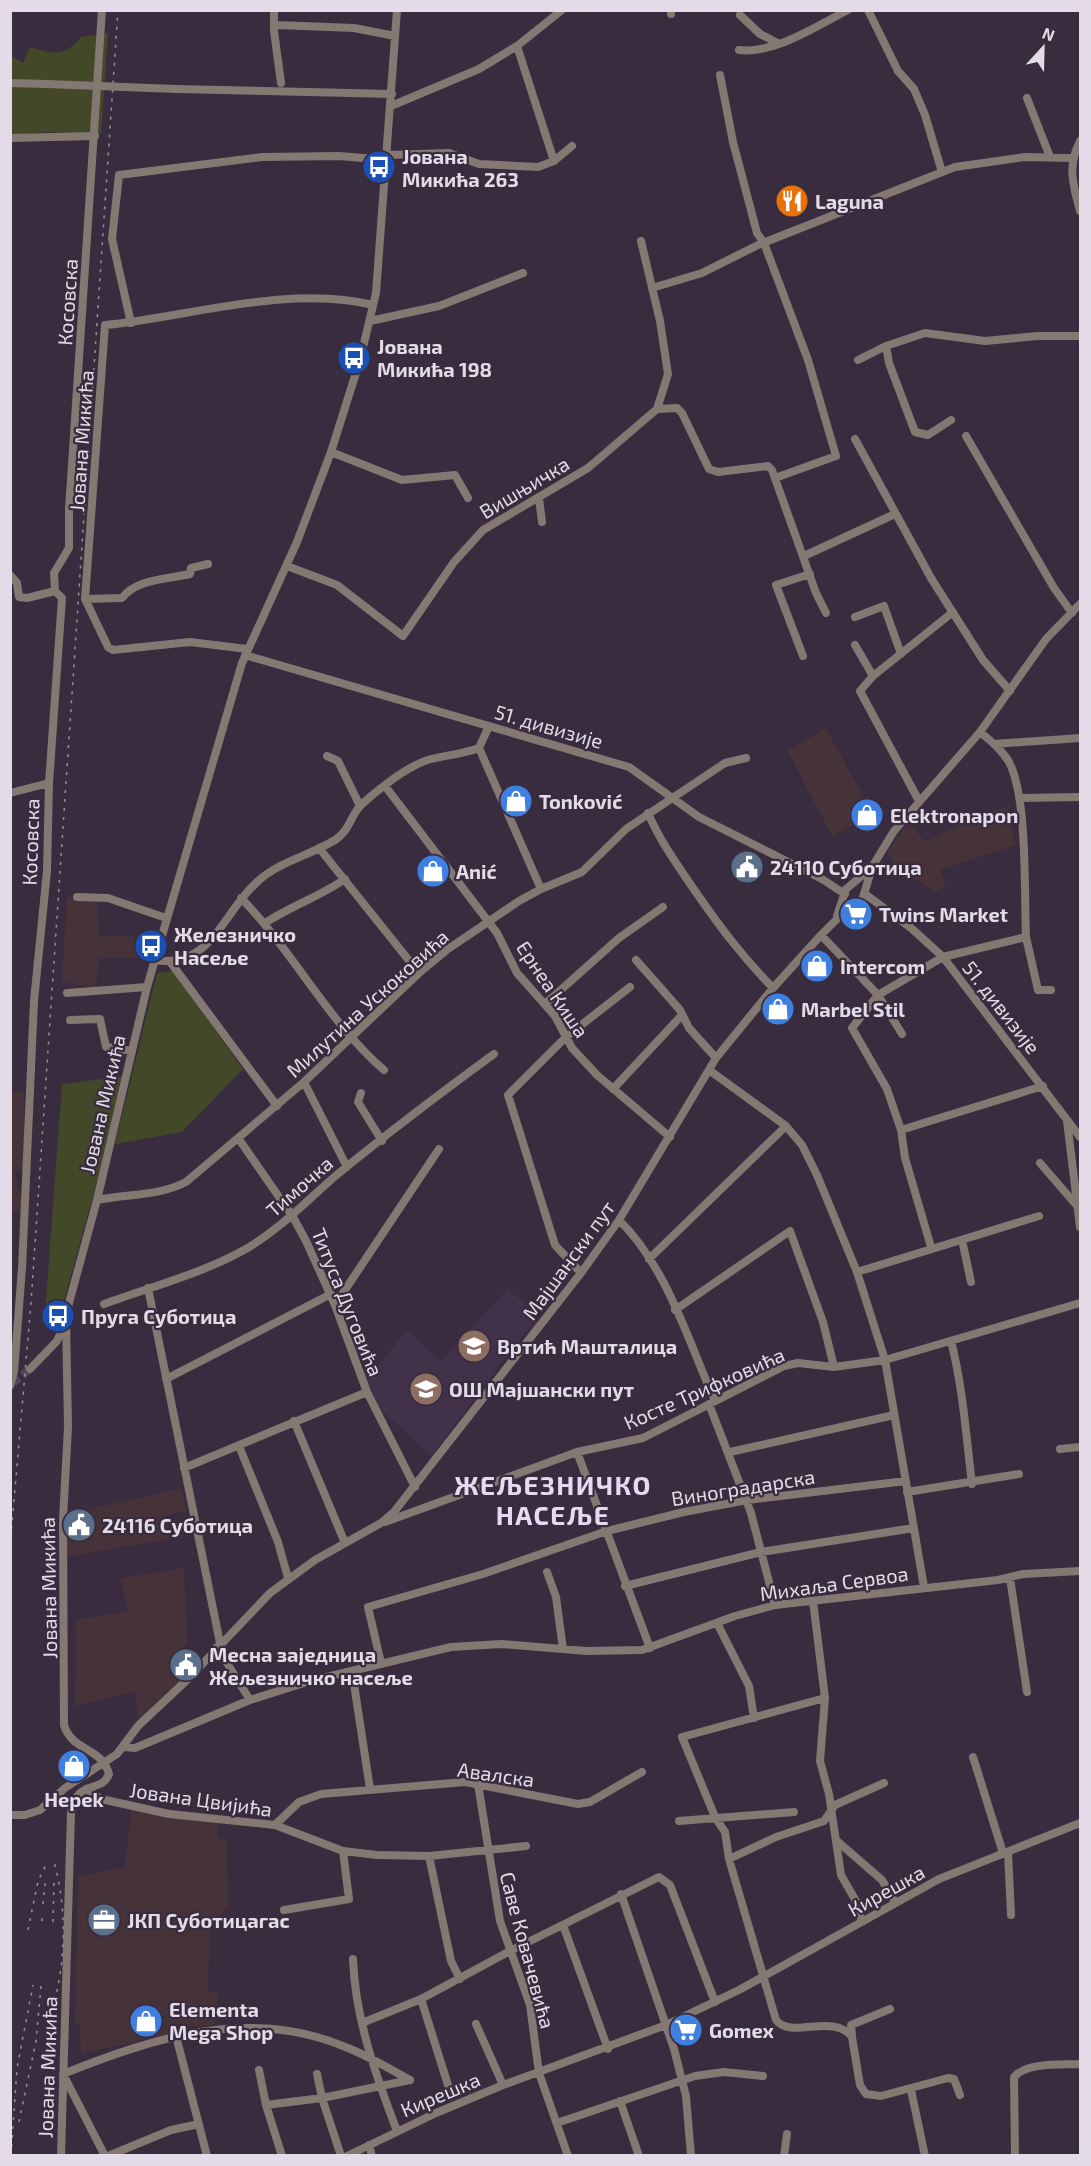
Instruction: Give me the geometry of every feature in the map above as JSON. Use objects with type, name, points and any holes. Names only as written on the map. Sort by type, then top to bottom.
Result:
[{"type":"street","name":"Косовска","points":[[12,1385],[22,1268],[34,1001],[47,871],[49,783],[62,598],[55,591],[54,573],[69,548],[69,510],[86,285],[89,185],[95,136],[96,82],[102,10]]},
{"type":"street","points":[[274,10],[276,25],[274,31],[281,83]]},
{"type":"street","name":"Јована Микића","points":[[61,2156],[71,1813],[76,1797],[86,1788],[107,1780],[108,1773],[101,1757],[72,1741],[64,1725],[63,1519],[68,1427],[69,1342],[66,1318],[97,1200],[154,960],[246,652],[287,566],[331,452],[350,399],[370,321],[387,158],[397,10]]},
{"type":"street","points":[[391,106],[479,69],[517,46],[562,10]]},
{"type":"street","points":[[739,50],[753,52],[778,43],[848,10]]},
{"type":"street","points":[[869,11],[898,70],[914,89],[942,172]]},
{"type":"street","points":[[740,15],[760,34],[778,43]]},
{"type":"street","points":[[276,25],[354,28],[395,36]]},
{"type":"street","points":[[517,46],[554,161]]},
{"type":"street","points":[[720,75],[733,142],[757,233],[764,243],[808,360],[836,456],[775,478]]},
{"type":"street","points":[[10,83],[392,94]]},
{"type":"street","points":[[1027,98],[1050,157]]},
{"type":"street","points":[[10,138],[95,136]]},
{"type":"street","points":[[1080,141],[1073,158],[1071,178],[1080,211]]},
{"type":"street","points":[[130,323],[112,239],[120,175],[262,157],[387,158],[449,153],[479,164],[538,167],[554,161],[572,146]]},
{"type":"street","points":[[652,288],[702,273],[764,243],[942,172],[984,162],[1050,157],[1073,158]]},
{"type":"street","points":[[641,241],[668,374],[657,409],[677,408],[682,413],[709,469],[718,472],[768,466],[775,478],[826,613]]},
{"type":"street","points":[[370,321],[439,306],[523,273]]},
{"type":"street","name":"Јована Микића","points":[[85,599],[105,325],[130,323],[207,308],[280,300],[327,300],[373,305]]},
{"type":"street","points":[[858,360],[886,346],[925,333],[985,341],[1038,336],[1080,336]]},
{"type":"street","points":[[886,346],[889,363],[915,432],[928,435],[951,420]]},
{"type":"street","name":"Вишњичка","points":[[287,566],[337,585],[403,636],[467,546],[483,530],[609,453],[657,409]]},
{"type":"street","points":[[966,436],[1054,588],[1072,613]]},
{"type":"street","points":[[855,439],[894,514],[952,612],[983,660],[1010,691]]},
{"type":"street","points":[[331,452],[402,480],[455,475],[468,498]]},
{"type":"street","points":[[538,498],[542,522]]},
{"type":"street","points":[[804,556],[894,514]]},
{"type":"street","points":[[208,564],[191,568],[190,574],[136,586],[128,590],[122,598],[85,599],[108,646],[113,650],[190,642],[246,652]]},
{"type":"street","points":[[804,656],[776,585],[810,574]]},
{"type":"street","points":[[10,575],[17,583],[19,597],[55,591]]},
{"type":"street","points":[[872,867],[865,893],[856,904],[848,902],[845,895],[872,867],[894,831],[980,732],[1046,639],[1080,604]]},
{"type":"street","points":[[855,617],[884,606],[901,654]]},
{"type":"street","points":[[919,801],[860,691],[873,676],[952,612]]},
{"type":"street","points":[[855,645],[873,676]]},
{"type":"street","name":"51. дивизије","points":[[246,652],[629,767],[671,800],[727,834],[822,879],[845,895]]},
{"type":"street","points":[[489,726],[479,748],[541,889]]},
{"type":"street","points":[[980,732],[994,744],[1009,763],[1020,798],[1026,938],[1038,990],[1051,990]]},
{"type":"street","points":[[994,744],[1080,738]]},
{"type":"street","points":[[154,960],[171,963],[188,957],[208,944],[241,898],[272,871],[342,835],[360,806],[385,786],[430,759],[479,748]]},
{"type":"street","points":[[327,756],[338,761],[360,806]]},
{"type":"street","name":"Милутина Ускоковића","points":[[97,1200],[173,1189],[186,1182],[304,1082],[419,973],[488,921],[541,889],[582,872],[626,829],[724,763],[746,758]]},
{"type":"street","points":[[10,793],[49,783]]},
{"type":"street","name":"Ернеа Киша","points":[[385,786],[497,933],[518,973],[561,1024],[566,1037],[583,1061],[670,1137]]},
{"type":"street","points":[[1020,798],[1080,797]]},
{"type":"street","points":[[648,813],[659,839],[718,925],[751,966],[773,988]]},
{"type":"street","points":[[319,848],[419,973]]},
{"type":"street","points":[[265,922],[288,909],[319,897],[345,879]]},
{"type":"street","name":"51. дивизије","points":[[822,879],[853,885]]},
{"type":"street","points":[[853,885],[860,886],[865,893]]},
{"type":"street","name":"51. дивизије","points":[[865,893],[911,928],[943,957],[1080,1137]]},
{"type":"street","name":"Мајшански пут","points":[[835,920],[845,895]]},
{"type":"street","points":[[77,897],[108,898],[166,918]]},
{"type":"street","points":[[241,898],[265,922],[362,1050],[384,1071]]},
{"type":"street","name":"51. дивизије","points":[[856,904],[885,910]]},
{"type":"street","name":"Мајшански пут","points":[[10,1815],[40,1810],[65,1788],[124,1747],[138,1726],[188,1679],[252,1609],[288,1578],[381,1523],[415,1487],[581,1273],[619,1220],[717,1058],[773,988],[835,920],[856,904]]},
{"type":"street","points":[[545,1004],[619,938],[663,907]]},
{"type":"street","points":[[821,935],[878,995],[902,1034]]},
{"type":"street","points":[[931,1247],[905,1158],[901,1130],[879,1073],[852,1028],[878,995],[943,957],[1026,938]]},
{"type":"street","points":[[636,960],[682,1015],[689,1028],[717,1058]]},
{"type":"street","points":[[171,963],[277,1106]]},
{"type":"street","points":[[67,993],[147,987]]},
{"type":"street","points":[[581,1273],[555,1245],[508,1095],[566,1037],[630,987]]},
{"type":"street","points":[[613,1089],[682,1015]]},
{"type":"street","points":[[70,1020],[100,1019],[106,1047],[132,1051]]},
{"type":"street","name":"Тимочка","points":[[104,1304],[236,1254],[293,1217],[347,1167],[431,1100],[494,1054]]},
{"type":"street","points":[[709,1070],[786,1126],[810,1159],[857,1272],[885,1360],[924,1587]]},
{"type":"street","points":[[304,1082],[347,1167]]},
{"type":"street","points":[[901,1130],[1043,1086]]},
{"type":"street","points":[[361,1093],[358,1102],[382,1141]]},
{"type":"street","points":[[1066,1118],[1080,1227]]},
{"type":"street","points":[[650,1259],[786,1126]]},
{"type":"street","name":"Титуса Дуговића","points":[[238,1138],[293,1217],[331,1294],[367,1392],[415,1487]]},
{"type":"street","points":[[335,1305],[439,1149]]},
{"type":"street","points":[[1040,1163],[1078,1208]]},
{"type":"street","points":[[857,1272],[1039,1215]]},
{"type":"street","points":[[619,1220],[650,1259],[675,1310],[747,1500],[775,1605]]},
{"type":"street","points":[[675,1310],[790,1231],[823,1322],[834,1367]]},
{"type":"street","points":[[962,1240],[971,1282]]},
{"type":"street","points":[[148,1288],[219,1645],[250,1700]]},
{"type":"street","points":[[166,1379],[331,1294]]},
{"type":"street","name":"Косте Трифковића","points":[[381,1523],[577,1452],[643,1438],[784,1366],[798,1363],[834,1367],[885,1360],[1080,1303]]},
{"type":"street","points":[[30,1369],[57,1341],[66,1318]]},
{"type":"street","points":[[57,1341],[69,1342]]},
{"type":"street","points":[[951,1341],[964,1401],[963,1423],[972,1484]]},
{"type":"street","points":[[184,1468],[367,1392]]},
{"type":"street","points":[[730,1452],[894,1415]]},
{"type":"street","points":[[294,1421],[345,1543]]},
{"type":"street","points":[[239,1446],[278,1542],[288,1578]]},
{"type":"street","points":[[1060,1449],[1080,1447]]},
{"type":"street","points":[[577,1452],[650,1648]]},
{"type":"street","points":[[907,1492],[972,1484],[1019,1474]]},
{"type":"street","name":"Виноградарска","points":[[381,1663],[368,1607],[483,1574],[607,1532],[747,1500],[906,1481]]},
{"type":"street","points":[[625,1586],[761,1552],[914,1528]]},
{"type":"street","name":"Михаља Сервоа","points":[[124,1747],[135,1748],[250,1700],[381,1663],[475,1644],[628,1652],[650,1648],[717,1623],[775,1605],[1080,1571]]},
{"type":"street","points":[[548,1572],[556,1597],[563,1649]]},
{"type":"street","points":[[1010,1578],[1027,1692]]},
{"type":"street","points":[[813,1601],[825,1698],[820,1761],[842,1875],[856,1901],[862,1922]]},
{"type":"street","points":[[717,1623],[749,1686],[754,1718]]},
{"type":"street","points":[[352,1671],[370,1789]]},
{"type":"street","points":[[825,1698],[682,1737],[715,1817],[725,1832],[729,1859],[779,2024],[788,2027],[847,2026],[890,2009]]},
{"type":"street","points":[[973,1756],[1005,1852],[1011,1914]]},
{"type":"street","name":"Авалска","points":[[275,1825],[299,1802],[309,1796],[447,1783],[478,1784],[578,1804],[590,1802],[642,1772]]},
{"type":"street","points":[[729,1859],[776,1836],[824,1821],[831,1809],[884,1783]]},
{"type":"street","name":"Саве Ковачевића","points":[[478,1784],[486,1850],[500,1922],[530,2005],[539,2073],[568,2156]]},
{"type":"street","name":"Јована Цвијића","points":[[86,1788],[101,1799],[169,1814],[275,1825],[343,1851],[377,1855],[429,1856],[526,1846]]},
{"type":"street","points":[[679,1821],[794,1812]]},
{"type":"street","name":"Кирешка","points":[[348,2156],[397,2131],[503,2085],[608,2049],[666,2025],[764,1977],[939,1879],[1080,1823]]},
{"type":"street","points":[[836,1840],[882,1880],[896,1902]]},
{"type":"street","points":[[284,1910],[349,1899],[343,1851]]},
{"type":"street","points":[[429,1856],[451,1961],[460,1978]]},
{"type":"street","points":[[362,2024],[422,1999],[652,1878],[666,1880],[715,2002]]},
{"type":"street","points":[[621,1894],[683,2081],[691,2156]]},
{"type":"street","points":[[563,1925],[608,2049]]},
{"type":"street","points":[[353,1959],[354,1985],[362,2024],[380,2087],[397,2131]]},
{"type":"street","points":[[422,1999],[448,2085]]},
{"type":"street","points":[[476,2024],[503,2085]]},
{"type":"street","points":[[847,2026],[852,2037],[860,2085],[866,2094],[881,2096],[954,2079],[960,2095]]},
{"type":"street","points":[[199,2124],[171,2130],[107,2156],[63,2074],[124,2051],[176,2036],[221,2029],[283,2030],[334,2043],[410,2080],[322,2098],[266,2105]]},
{"type":"street","points":[[176,2036],[207,2156]]},
{"type":"street","points":[[1015,2156],[1014,2077],[1018,2072],[1031,2068],[1080,2064]]},
{"type":"street","points":[[259,2070],[266,2105],[282,2156]]},
{"type":"street","points":[[557,2123],[709,2073],[763,2076]]},
{"type":"street","points":[[317,2074],[322,2098],[341,2156]]},
{"type":"street","points":[[911,2090],[925,2156]]},
{"type":"street","points":[[620,2101],[639,2156]]},
{"type":"street","points":[[784,2156],[787,2134]]},
{"type":"street","points":[[369,2145],[372,2156]]},
{"type":"shaded area","points":[[826,729],[874,815],[832,836],[787,750]]},
{"type":"shaded area","points":[[1008,807],[1016,845],[940,870],[946,884],[935,892],[894,865],[887,852],[909,822],[925,842],[984,813]]},
{"type":"shaded area","points":[[67,897],[97,900],[99,936],[153,937],[148,958],[99,958],[96,988],[62,982]]},
{"type":"shaded area","points":[[24,1091],[24,1170],[15,1171],[24,1210],[11,1214],[11,1092]]},
{"type":"shaded area","name":"ОШ Мајшански пут","points":[[507,1289],[539,1314],[431,1456],[378,1407],[363,1371],[375,1368],[407,1331],[441,1361]]},
{"type":"shaded area","points":[[181,1488],[186,1511],[166,1516],[170,1539],[65,1557],[63,1515]]},
{"type":"shaded area","points":[[184,1568],[187,1643],[168,1664],[186,1678],[138,1723],[136,1692],[75,1706],[76,1620],[128,1611],[120,1578]]},
{"type":"shaded area","points":[[132,1804],[216,1815],[218,1839],[226,1839],[229,1907],[210,1923],[208,1992],[218,1993],[215,2025],[178,2027],[178,2032],[81,2054],[80,2024],[75,2024],[78,1876],[125,1867]]},
{"type":"green space","points":[[108,33],[101,134],[46,132],[11,136],[10,55],[23,63],[30,47],[51,52],[64,51],[81,37]]},
{"type":"green space","points":[[173,971],[243,1069],[182,1132],[115,1144],[157,973]]},
{"type":"green space","points":[[126,1076],[62,1308],[45,1313],[62,1084]]},
{"type":"tunnel","points":[[13,1383],[30,1369]]},
{"type":"railway","points":[[10,1547],[31,1303],[118,10]]},
{"type":"railway","points":[[28,1930],[38,1881],[48,1861]]},
{"type":"railway","points":[[50,2018],[59,1979],[63,1939],[62,1900],[54,1861]]},
{"type":"railway","points":[[43,1904],[46,1877]]},
{"type":"railway","points":[[53,1922],[54,1880]]},
{"type":"railway","points":[[11,2156],[17,2068],[33,1985]]},
{"type":"railway","points":[[19,2122],[36,2041],[41,1986]]},
{"type":"place","name":"Јована Микића 263","points":[[379,167]]},
{"type":"place","name":"Laguna","points":[[792,201]]},
{"type":"place","name":"Јована Микића 198","points":[[354,358]]},
{"type":"place","name":"Tonković","points":[[516,801]]},
{"type":"place","name":"Elektronapon","points":[[867,815]]},
{"type":"place","name":"24110 Суботица","points":[[747,867]]},
{"type":"place","name":"Anić","points":[[433,871]]},
{"type":"place","name":"Twins Market","points":[[856,914]]},
{"type":"place","name":"Железничко Насеље","points":[[151,946]]},
{"type":"place","name":"Intercom","points":[[817,966]]},
{"type":"place","name":"Marbel Stil","points":[[778,1009]]},
{"type":"place","name":"Пруга Суботица","points":[[58,1316]]},
{"type":"place","name":"Вртић Машталица","points":[[474,1346]]},
{"type":"place","name":"ОШ Мајшански пут","points":[[426,1389]]},
{"type":"place","name":"24116 Суботица","points":[[79,1525]]},
{"type":"place","name":"Месна заједница Жељезничко насеље","points":[[186,1665]]},
{"type":"place","name":"Hepek","points":[[74,1766]]},
{"type":"place","name":"ЈКП Суботицагас","points":[[104,1920]]},
{"type":"place","name":"Elementa Mega Shop","points":[[146,2021]]},
{"type":"place","name":"Gomex","points":[[686,2030]]},
{"type":"district","name":"ЖЕЉЕЗНИЧКО НАСЕЉЕ","points":[[553,1499]]}]
